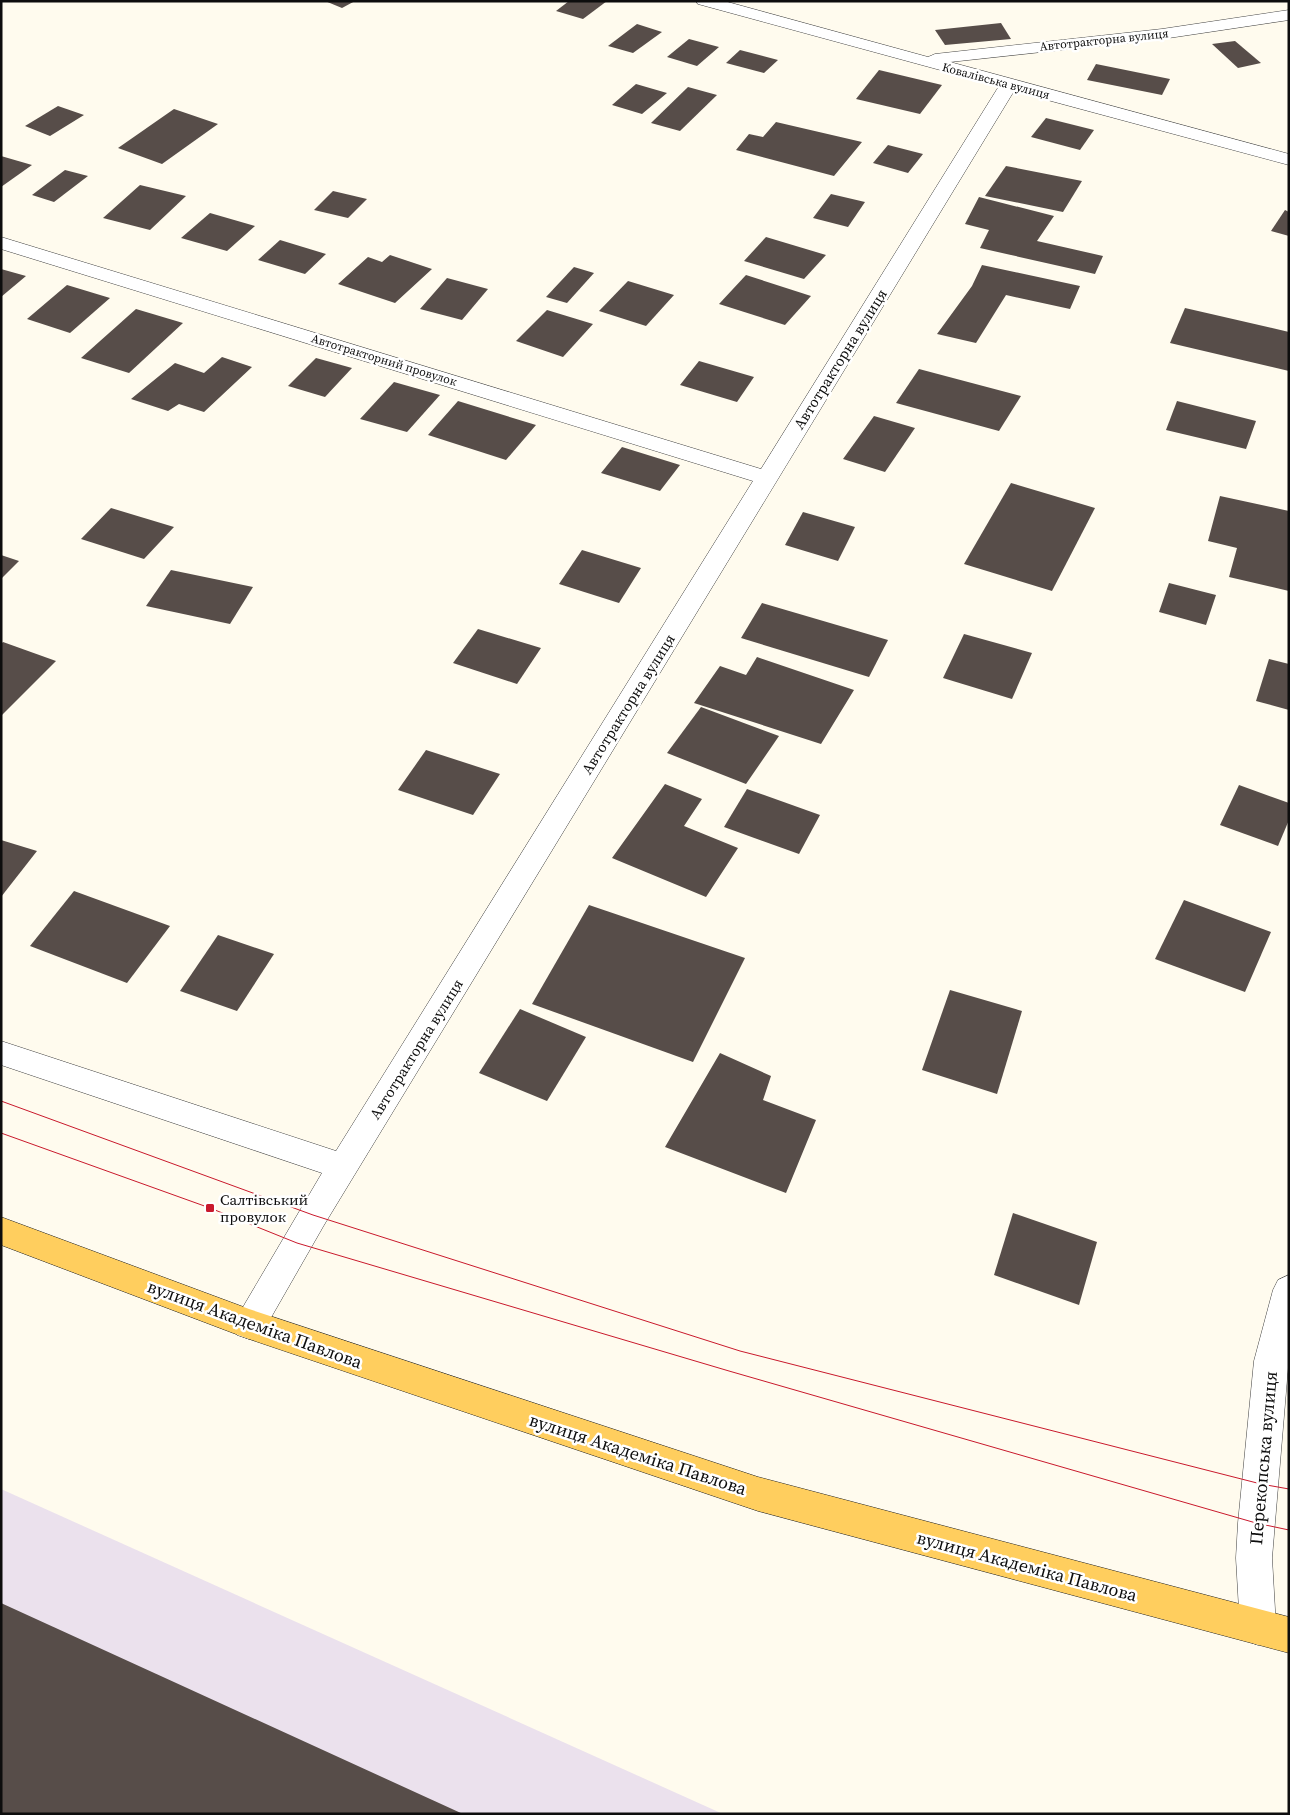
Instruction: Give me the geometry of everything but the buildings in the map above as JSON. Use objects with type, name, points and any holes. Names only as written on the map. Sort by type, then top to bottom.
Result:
[{"type":"main road","name":"вулиця Академіка Павлова","points":[[1,1231],[249,1324],[758,1494],[1273,1631]]},
{"type":"street","name":"Ковалівська вулиця","points":[[704,1],[918,61],[1289,160]]},
{"type":"street","name":"Автотракторна вулиця","points":[[918,61],[1162,34],[1289,15]]},
{"type":"street","name":"Автотракторна вулиця","points":[[249,1324],[343,1167],[1009,84]]},
{"type":"street","name":"Автотракторний провулок","points":[[1,243],[767,478]]},
{"type":"street","points":[[1,1053],[343,1167]]},
{"type":"street","name":"Перекопська вулиця","points":[[1273,1631],[1254,1558],[1271,1361],[1289,1290]]},
{"type":"shaded area","points":[[1,1489],[723,1814],[1,1814]]},
{"type":"tram line","points":[[1,1101],[313,1215],[740,1351],[1261,1484],[1289,1489]]},
{"type":"tram line","points":[[1,1133],[210,1208],[297,1243],[729,1371],[1256,1523],[1289,1530]]},
{"type":"place","name":"Салтівський провулок","points":[[210,1208]]}]
